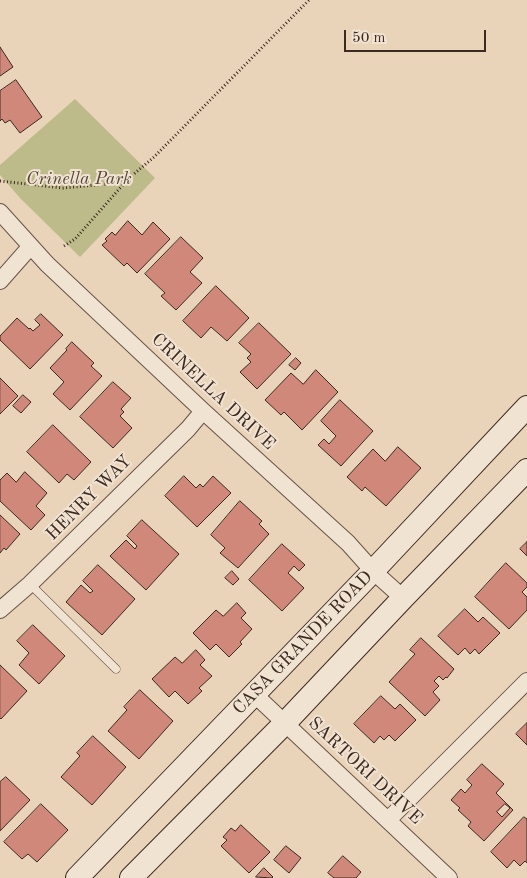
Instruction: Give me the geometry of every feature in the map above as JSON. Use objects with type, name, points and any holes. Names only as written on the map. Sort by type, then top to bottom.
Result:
[{"type":"main road","name":"CASA GRANDE ROAD","points":[[77,878],[373,571],[527,407]]},
{"type":"main road","points":[[131,878],[286,723],[527,470]]},
{"type":"street","name":"CRINELLA DRIVE","points":[[0,212],[30,247],[203,412],[348,543],[373,571],[403,598]]},
{"type":"street","points":[[0,281],[30,247]]},
{"type":"street","name":"HENRY WAY","points":[[0,610],[30,584],[203,412]]},
{"type":"street","points":[[388,820],[527,681]]},
{"type":"street","name":"SARTORI DRIVE","points":[[254,694],[449,878]]},
{"type":"lane","points":[[30,584],[116,669]]},
{"type":"path","points":[[64,246],[75,239],[129,178],[154,157],[309,0]]},
{"type":"path","points":[[0,181],[64,188],[107,184],[129,178]]},
{"type":"green space","name":"Crinella Park","points":[[75,99],[155,178],[80,257],[20,198],[0,175],[0,165]]},
{"type":"building","points":[[0,47],[13,67],[0,76]]},
{"type":"building","points":[[16,80],[42,117],[20,133],[10,120],[5,123],[2,119],[0,121],[0,91]]},
{"type":"building","points":[[128,221],[142,235],[153,222],[170,239],[137,273],[127,263],[124,266],[102,245],[107,241],[105,239],[112,232],[115,235]]},
{"type":"building","points":[[181,237],[203,258],[190,272],[202,283],[176,310],[161,296],[165,293],[145,274]]},
{"type":"building","points":[[216,286],[249,318],[227,341],[211,327],[201,338],[183,321]]},
{"type":"building","points":[[41,314],[63,335],[30,369],[0,340],[0,336],[17,318],[33,331],[40,325],[35,320]]},
{"type":"building","points":[[259,323],[291,354],[257,389],[240,372],[251,362],[247,358],[251,354],[239,343]]},
{"type":"building","points":[[72,342],[94,363],[91,366],[102,376],[70,410],[53,394],[64,382],[50,368]]},
{"type":"building","points":[[296,358],[301,363],[295,370],[289,365]]},
{"type":"building","points":[[316,370],[338,392],[302,430],[284,412],[281,415],[265,400],[291,373],[303,384]]},
{"type":"building","points":[[0,378],[18,396],[0,414]]},
{"type":"building","points":[[113,382],[131,398],[121,409],[124,412],[120,416],[132,428],[113,448],[80,417]]},
{"type":"building","points":[[23,395],[31,402],[21,413],[13,406]]},
{"type":"building","points":[[340,400],[373,431],[341,466],[318,445],[324,439],[329,444],[336,436],[321,421]]},
{"type":"building","points":[[53,425],[91,462],[74,480],[67,474],[59,483],[27,452]]},
{"type":"building","points":[[398,447],[421,468],[386,506],[365,487],[362,491],[347,477],[373,449],[385,461]]},
{"type":"building","points":[[25,472],[47,493],[36,506],[45,515],[31,530],[0,501],[0,480],[7,473],[16,482]]},
{"type":"building","points":[[184,476],[196,488],[200,484],[203,487],[213,476],[231,493],[197,527],[165,496]]},
{"type":"building","points":[[240,501],[262,521],[259,524],[269,534],[238,568],[220,553],[225,548],[211,535]]},
{"type":"building","points":[[0,515],[20,534],[6,550],[4,548],[0,553]]},
{"type":"building","points":[[142,520],[179,554],[146,590],[110,556],[126,540],[135,549],[137,546],[127,536]]},
{"type":"building","points":[[527,542],[527,556],[520,549]]},
{"type":"building","points":[[282,544],[305,565],[299,571],[294,566],[288,573],[304,588],[282,611],[249,580]]},
{"type":"building","points":[[506,563],[527,583],[527,587],[522,592],[527,597],[527,610],[509,629],[475,597]]},
{"type":"building","points":[[98,565],[135,599],[102,635],[66,602],[81,585],[90,593],[93,591],[83,581]]},
{"type":"building","points":[[232,571],[239,579],[233,585],[225,578]]},
{"type":"building","points":[[237,603],[246,613],[241,618],[252,629],[240,642],[242,644],[229,657],[216,644],[210,650],[193,633],[216,610],[223,616]]},
{"type":"building","points":[[465,609],[478,622],[483,617],[500,633],[479,654],[475,649],[470,654],[465,648],[458,655],[438,636]]},
{"type":"building","points":[[33,625],[65,656],[39,684],[19,665],[29,653],[17,641]]},
{"type":"building","points":[[421,638],[454,669],[447,678],[443,680],[439,676],[434,681],[439,686],[433,692],[440,700],[425,716],[389,682],[415,654],[410,650]]},
{"type":"building","points":[[196,650],[205,660],[200,665],[212,676],[199,688],[202,691],[188,704],[175,691],[169,697],[152,679],[175,657],[182,663]]},
{"type":"building","points":[[0,665],[27,691],[1,719],[0,718]]},
{"type":"building","points":[[140,690],[173,721],[139,759],[108,731],[127,710],[124,707]]},
{"type":"building","points":[[381,696],[395,709],[400,704],[416,720],[395,741],[389,735],[384,740],[380,736],[374,743],[354,724]]},
{"type":"building","points":[[527,723],[527,745],[516,734]]},
{"type":"building","points":[[93,736],[126,767],[92,805],[61,777],[80,756],[77,753]]},
{"type":"building","points":[[482,764],[504,784],[496,793],[513,810],[484,841],[468,826],[471,822],[458,810],[460,808],[451,800],[461,789],[465,793],[472,785],[467,780]],"holes":[[[505,804],[510,808],[502,817],[497,812]]]},
{"type":"building","points":[[6,777],[30,800],[0,831],[0,782]]},
{"type":"building","points":[[41,804],[68,830],[37,862],[28,854],[22,859],[4,842]]},
{"type":"building","points":[[524,817],[527,819],[527,863],[525,861],[520,866],[514,860],[507,868],[491,852]]},
{"type":"building","points":[[241,825],[270,852],[249,873],[221,846],[227,840],[223,837],[231,828],[235,831]]},
{"type":"building","points":[[286,846],[301,858],[289,873],[274,860]]},
{"type":"building","points":[[343,856],[361,872],[356,878],[334,878],[328,873]]},
{"type":"building","points":[[264,868],[273,877],[272,878],[256,877]]}]
